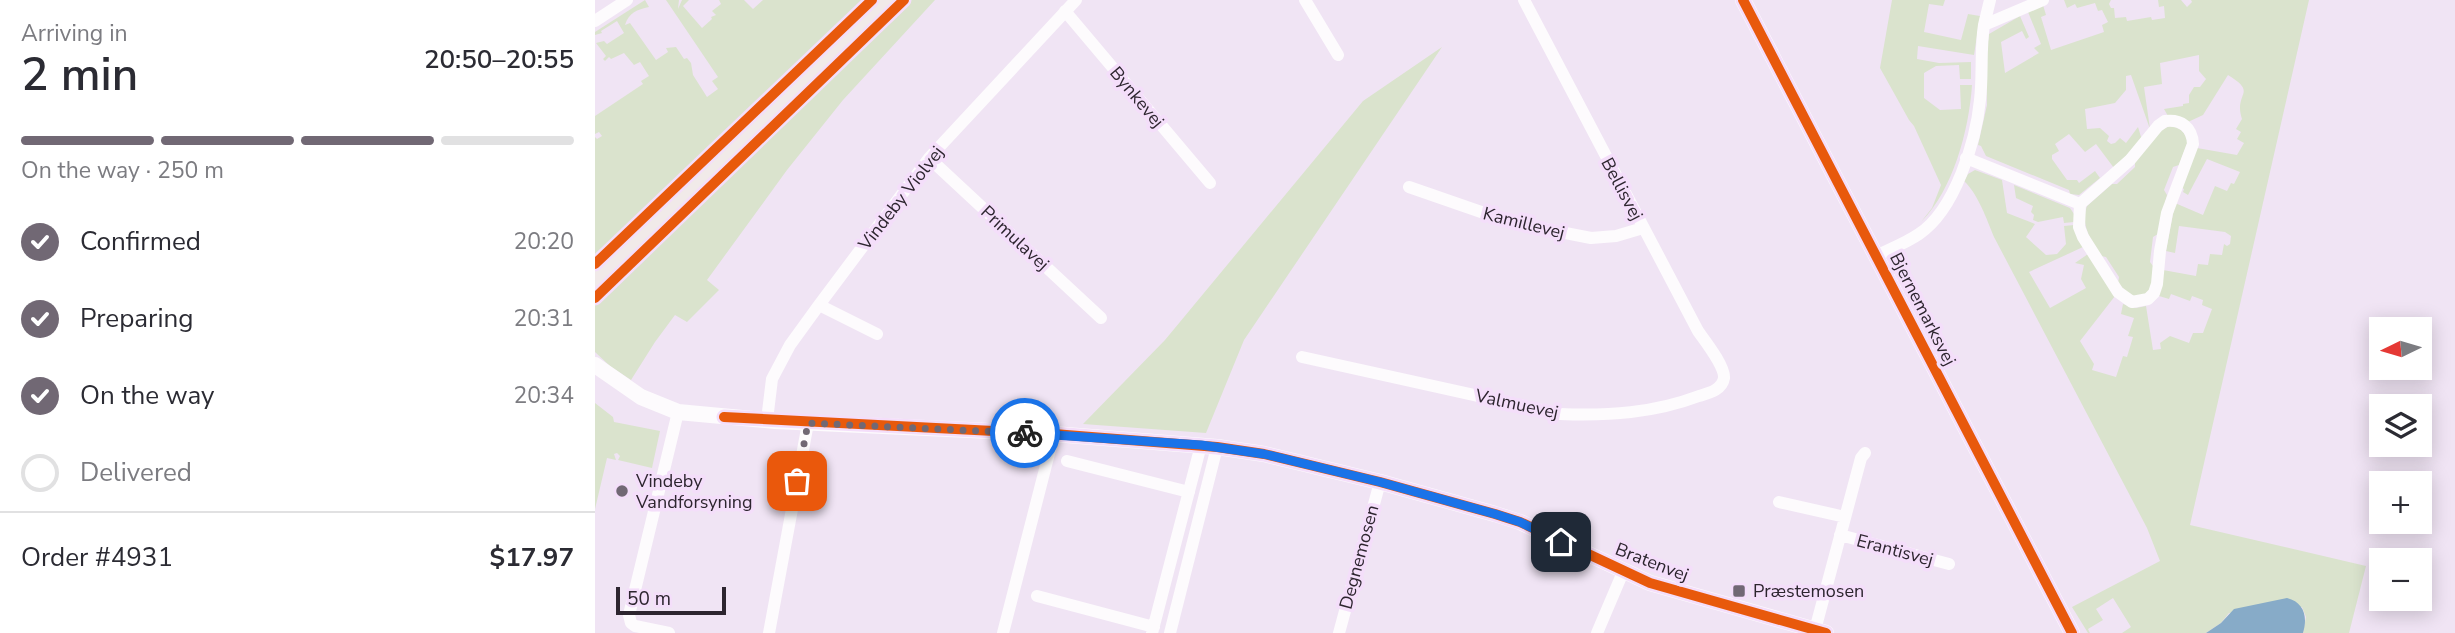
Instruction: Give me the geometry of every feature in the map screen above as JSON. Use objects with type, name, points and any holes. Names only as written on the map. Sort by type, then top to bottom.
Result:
[{"type":"main road","points":[[595,281],[888,0]]},
{"type":"street","points":[[595,21],[627,0]]},
{"type":"street","name":"Vindeby Violvej","points":[[767,420],[772,379],[790,345],[819,305],[929,158],[1076,0]]},
{"type":"street","points":[[1305,0],[1339,55]]},
{"type":"street","name":"Bellisvej","points":[[1524,0],[1724,376]]},
{"type":"street","name":"Bjernemarksvej","points":[[1743,0],[2072,633]]},
{"type":"street","points":[[1876,256],[1919,234],[1935,220],[1951,196],[1979,114],[1980,50],[1990,0]]},
{"type":"street","points":[[1984,25],[2043,0]]},
{"type":"street","name":"Bynkevej","points":[[1065,11],[1210,183]]},
{"type":"street","points":[[2177,121],[2189,129],[2193,137],[2192,148],[2167,213],[2157,284],[2148,299],[2132,302],[2119,292],[2081,232],[2080,204],[2123,167],[2162,123],[2177,121]]},
{"type":"street","name":"Primulavej","points":[[929,158],[1101,318]]},
{"type":"street","points":[[1966,158],[2080,204]]},
{"type":"street","name":"Kamillevej","points":[[1409,187],[1510,222],[1591,238],[1616,236],[1643,228]]},
{"type":"street","points":[[819,305],[877,334]]},
{"type":"street","name":"Valmuevej","points":[[1302,357],[1560,414],[1598,416],[1640,412],[1679,404],[1717,389],[1724,376]]},
{"type":"street","name":"Bratenvej","points":[[595,365],[641,397],[678,412],[808,423],[1054,435],[1209,446],[1264,454],[1380,482],[1520,522],[1622,572],[1668,589],[1821,631]]},
{"type":"street","points":[[669,633],[641,628],[631,623],[630,612],[678,412]]},
{"type":"street","points":[[769,633],[808,423]]},
{"type":"street","points":[[1003,633],[1054,435]]},
{"type":"street","points":[[1037,596],[1153,630],[1189,492],[1209,446]]},
{"type":"street","points":[[1170,633],[1209,446]]},
{"type":"street","name":"Erantisvej","points":[[1821,631],[1840,536],[1861,458],[1865,453]]},
{"type":"street","points":[[1067,461],[1189,492]]},
{"type":"street","name":"Degnemosen","points":[[1339,633],[1380,482]]},
{"type":"street","name":"Erantisvej","points":[[1779,502],[1845,517]]},
{"type":"street","name":"Erantisvej","points":[[1840,536],[1949,564]]},
{"type":"street","points":[[1597,633],[1622,572]]},
{"type":"green space","points":[[645,0],[649,7],[634,12],[625,25],[630,23],[656,60],[668,52],[666,48],[676,47],[684,59],[687,58],[691,63],[693,75],[707,97],[718,89],[712,81],[718,77],[666,0],[679,0],[678,9],[682,0],[689,0],[683,6],[702,28],[716,15],[712,11],[721,4],[719,0],[744,0],[753,9],[763,0],[865,0],[597,257],[623,280],[909,0],[935,0],[843,100],[787,170],[707,280],[719,290],[687,322],[675,315],[631,380],[595,352],[595,137],[597,139],[602,136],[599,132],[595,134],[595,116],[643,84],[641,81],[649,76],[640,62],[634,65],[624,53],[611,59],[609,57],[605,61],[603,59],[606,56],[596,43],[604,41],[607,44],[624,33],[617,21],[601,31],[602,33],[595,35],[595,32]]},
{"type":"green space","points":[[1892,0],[1945,0],[1943,6],[1929,4],[1924,32],[1961,40],[1968,14],[1980,16],[1974,55],[1918,46],[1917,59],[1939,63],[1971,62],[1971,79],[1960,79],[1959,65],[1936,66],[1924,73],[1924,98],[1940,110],[1961,109],[1960,85],[1972,85],[1967,121],[1957,158],[1942,193],[1932,209],[1921,222],[1932,208],[1941,185],[1914,126],[1880,68]]},
{"type":"green space","points":[[2064,0],[2111,0],[2109,4],[2114,8],[2115,18],[2126,17],[2127,21],[2165,18],[2164,6],[2159,7],[2158,0],[2181,0],[2187,7],[2191,0],[2309,0],[2190,525],[2366,566],[2349,633],[2303,633],[2306,617],[2302,607],[2229,613],[2221,623],[2206,633],[2122,633],[2131,627],[2113,598],[2096,609],[2103,620],[2088,629],[2088,633],[2072,607],[2160,561],[2147,528],[1994,237],[1978,200],[1964,181],[1968,174],[1975,170],[2002,180],[2007,213],[2035,224],[2026,237],[2046,255],[2057,254],[2066,244],[2064,226],[2074,225],[2083,247],[2029,272],[2050,308],[2086,288],[2081,279],[2084,265],[2075,263],[2088,254],[2115,296],[2080,341],[2094,364],[2092,370],[2116,377],[2123,356],[2127,357],[2133,337],[2128,336],[2134,318],[2121,314],[2123,304],[2136,308],[2146,306],[2153,350],[2161,349],[2160,343],[2170,336],[2189,343],[2193,333],[2203,333],[2212,309],[2202,305],[2203,300],[2192,296],[2190,301],[2171,294],[2169,299],[2159,296],[2163,270],[2196,276],[2198,264],[2208,265],[2210,254],[2222,255],[2224,244],[2230,244],[2231,236],[2225,232],[2179,226],[2175,253],[2166,251],[2175,203],[2203,215],[2215,186],[2227,191],[2240,172],[2207,159],[2188,195],[2180,187],[2197,148],[2237,155],[2244,143],[2237,139],[2241,132],[2236,129],[2242,119],[2240,103],[2244,90],[2228,75],[2203,115],[2188,122],[2168,116],[2164,109],[2189,103],[2189,95],[2194,87],[2200,87],[2206,79],[2199,71],[2199,55],[2160,63],[2162,84],[2144,87],[2150,129],[2131,75],[2126,76],[2126,90],[2115,103],[2085,109],[2087,129],[2100,128],[2109,136],[2107,141],[2111,144],[2120,138],[2126,143],[2138,127],[2142,140],[2114,168],[2096,144],[2085,152],[2069,134],[2055,144],[2059,151],[2052,155],[2052,159],[2067,180],[2077,180],[2079,183],[2095,171],[2100,178],[2079,195],[2070,194],[2069,190],[1986,156],[1978,145],[1987,105],[1986,57],[1989,34],[2020,16],[2029,37],[2026,39],[2022,31],[2001,42],[2005,73],[2039,53],[2034,48],[2041,44],[2028,12],[2043,5],[2046,15],[2041,17],[2051,50],[2104,32],[2102,25],[2108,22],[2095,3],[2077,8],[2075,4],[2067,8]]},
{"type":"green space","points":[[1442,47],[1244,340],[1206,433],[1083,424],[1165,340],[1363,101]]},
{"type":"green space","points":[[2170,126],[2182,130],[2188,141],[2179,165],[2173,167],[2164,190],[2167,195],[2158,234],[2153,237],[2150,262],[2153,266],[2152,288],[2141,297],[2129,295],[2118,283],[2119,277],[2106,257],[2101,256],[2090,238],[2085,213],[2087,206],[2135,167],[2135,162],[2161,130]]},
{"type":"green space","points":[[2014,185],[2070,208],[2074,214],[2074,222],[2064,223],[2063,217],[2038,222],[2033,220],[2033,206],[2016,198]]},
{"type":"green space","points":[[595,403],[613,417],[614,422],[660,431],[652,468],[618,460],[620,456],[617,453],[614,454],[616,460],[607,458],[595,509]]},
{"type":"water","points":[[2287,598],[2297,603],[2303,611],[2303,633],[2206,633],[2221,623],[2234,609]]},
{"type":"cycle path","points":[[595,264],[872,0]]},
{"type":"cycle path","points":[[595,298],[904,0]]},
{"type":"cycle path","points":[[1743,0],[2072,633]]},
{"type":"cycle path","points":[[724,417],[1054,434],[1217,447],[1264,454],[1495,514],[1520,522],[1650,583],[1826,633]]},
{"type":"way so far","points":[[797,481],[808,423],[1025,433]]},
{"type":"place","name":"Vindeby Vandforsyning","points":[[622,491]]},
{"type":"place","name":"Præstemosen","points":[[1739,591]]},
{"type":"route","points":[[1025,433],[1201,445],[1264,454],[1495,514],[1520,522],[1561,542]]}]
